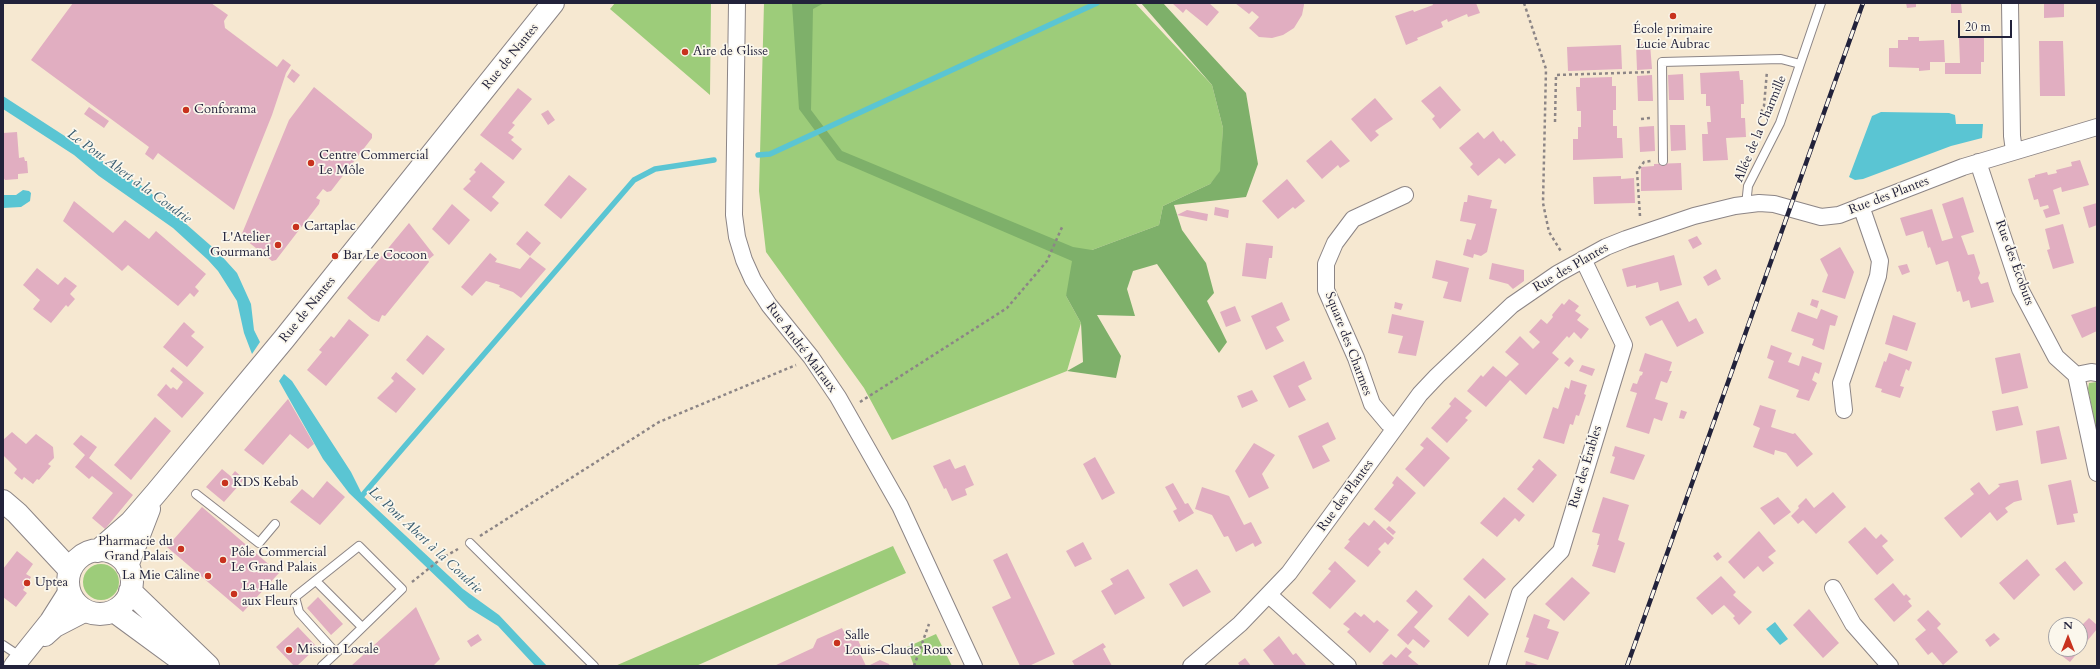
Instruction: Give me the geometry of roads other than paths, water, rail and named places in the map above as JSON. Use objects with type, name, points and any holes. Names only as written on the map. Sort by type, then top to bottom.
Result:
[{"type":"main road","name":"Rue de Nantes","points":[[81,567],[130,522],[156,493],[284,339],[553,3]]},
{"type":"main road","points":[[127,566],[156,493]]},
{"type":"main road","points":[[10,507],[81,567]]},
{"type":"main road","points":[[115,554],[127,566],[131,577],[130,591],[127,599],[114,611],[105,614],[86,611],[73,600],[81,567],[115,554]]},
{"type":"main road","points":[[130,591],[208,666]]},
{"type":"main road","points":[[114,611],[189,666]]},
{"type":"street","name":"Rue André Malraux","points":[[736,3],[734,190],[736,237],[753,280],[769,305],[811,357],[838,397],[900,506],[974,666]]},
{"type":"street","points":[[2010,3],[2012,143],[2014,151]]},
{"type":"street","name":"Rue des Plantes","points":[[1191,666],[1240,624],[1289,573],[1428,385],[1491,324],[1530,292],[1576,263],[1606,247],[1643,233],[1694,216],[1746,205],[1774,204],[1821,217],[1839,215],[1978,162],[2097,127]]},
{"type":"street","name":"Rue des Écobuts","points":[[1978,162],[2020,289],[2056,357],[2076,375]]},
{"type":"street","name":"Square des Charmes","points":[[1395,428],[1388,423],[1372,404],[1356,358],[1326,290],[1326,264],[1335,243],[1354,219],[1404,195]]},
{"type":"street","points":[[1844,410],[1841,384],[1878,276],[1880,261],[1861,206]]},
{"type":"street","name":"Rue des Érables","points":[[1497,666],[1520,593],[1561,551],[1624,345],[1576,263]]},
{"type":"street","points":[[2097,373],[2091,372],[2076,375],[2097,473]]},
{"type":"street","name":"Rue de Nantes","points":[[21,658],[50,621],[81,567]]},
{"type":"street","points":[[1833,588],[1853,624],[1890,666]]},
{"type":"street","points":[[1269,595],[1348,666]]},
{"type":"street","points":[[21,658],[55,627],[86,611]]},
{"type":"lane","name":"Allée de la Charmille","points":[[1746,205],[1748,186],[1780,123],[1820,6]]},
{"type":"lane","name":"Allée de la Charmille","points":[[1663,160],[1662,62],[1781,58],[1800,64]]},
{"type":"lane","points":[[196,494],[258,543],[275,524]]},
{"type":"lane","points":[[470,542],[594,666]]},
{"type":"lane","points":[[322,666],[336,653],[362,627],[402,589],[359,546],[295,597],[299,612],[336,653]]},
{"type":"lane","points":[[316,581],[362,627]]},
{"type":"lane","points":[[3,645],[21,658]]},
{"type":"water","points":[[3,96],[145,188],[218,252],[237,273],[251,304],[254,330],[260,342],[252,354],[244,333],[237,301],[218,271],[208,260],[173,228],[99,176],[74,155],[3,109]]},
{"type":"water","points":[[1881,112],[1949,113],[1955,115],[1956,124],[1983,124],[1982,138],[1951,146],[1863,179],[1855,180],[1849,177],[1872,116]]},
{"type":"water","points":[[23,190],[31,193],[30,201],[21,207],[3,208],[3,195],[16,195]]},
{"type":"water","points":[[284,374],[292,381],[351,472],[363,496],[463,589],[499,615],[547,666],[535,666],[498,626],[469,608],[349,493],[323,459],[279,381]]},
{"type":"water","points":[[1775,622],[1788,639],[1780,645],[1766,629]]},
{"type":"waterway","points":[[758,155],[770,154],[1097,3]]},
{"type":"waterway","name":"Le Pont Abert à la Coudrie","points":[[360,498],[634,180],[655,169],[714,160]]},
{"type":"railway","points":[[1627,666],[1863,3]]},
{"type":"place","name":"École primaire Lucie Aubrac","points":[[1673,16]]},
{"type":"place","name":"Aire de Glisse","points":[[685,52]]},
{"type":"place","name":"Conforama","points":[[186,110]]},
{"type":"place","name":"Centre Commercial Le Môle","points":[[311,163]]},
{"type":"place","name":"Cartaplac","points":[[296,227]]},
{"type":"place","name":"L'Atelier Gourmand","points":[[278,245]]},
{"type":"place","name":"Bar Le Cocoon","points":[[335,256]]},
{"type":"place","name":"KDS Kebab","points":[[225,483]]},
{"type":"place","name":"Pharmacie du Grand Palais","points":[[181,549]]},
{"type":"place","name":"Pôle Commercial Le Grand Palais","points":[[223,560]]},
{"type":"place","name":"La Mie Câline","points":[[208,576]]},
{"type":"place","name":"Uptea","points":[[27,583]]},
{"type":"place","name":"La Halle aux Fleurs","points":[[234,594]]},
{"type":"place","name":"Salle Louis-Claude Roux","points":[[837,643]]},
{"type":"place","name":"Mission Locale","points":[[289,650]]}]
